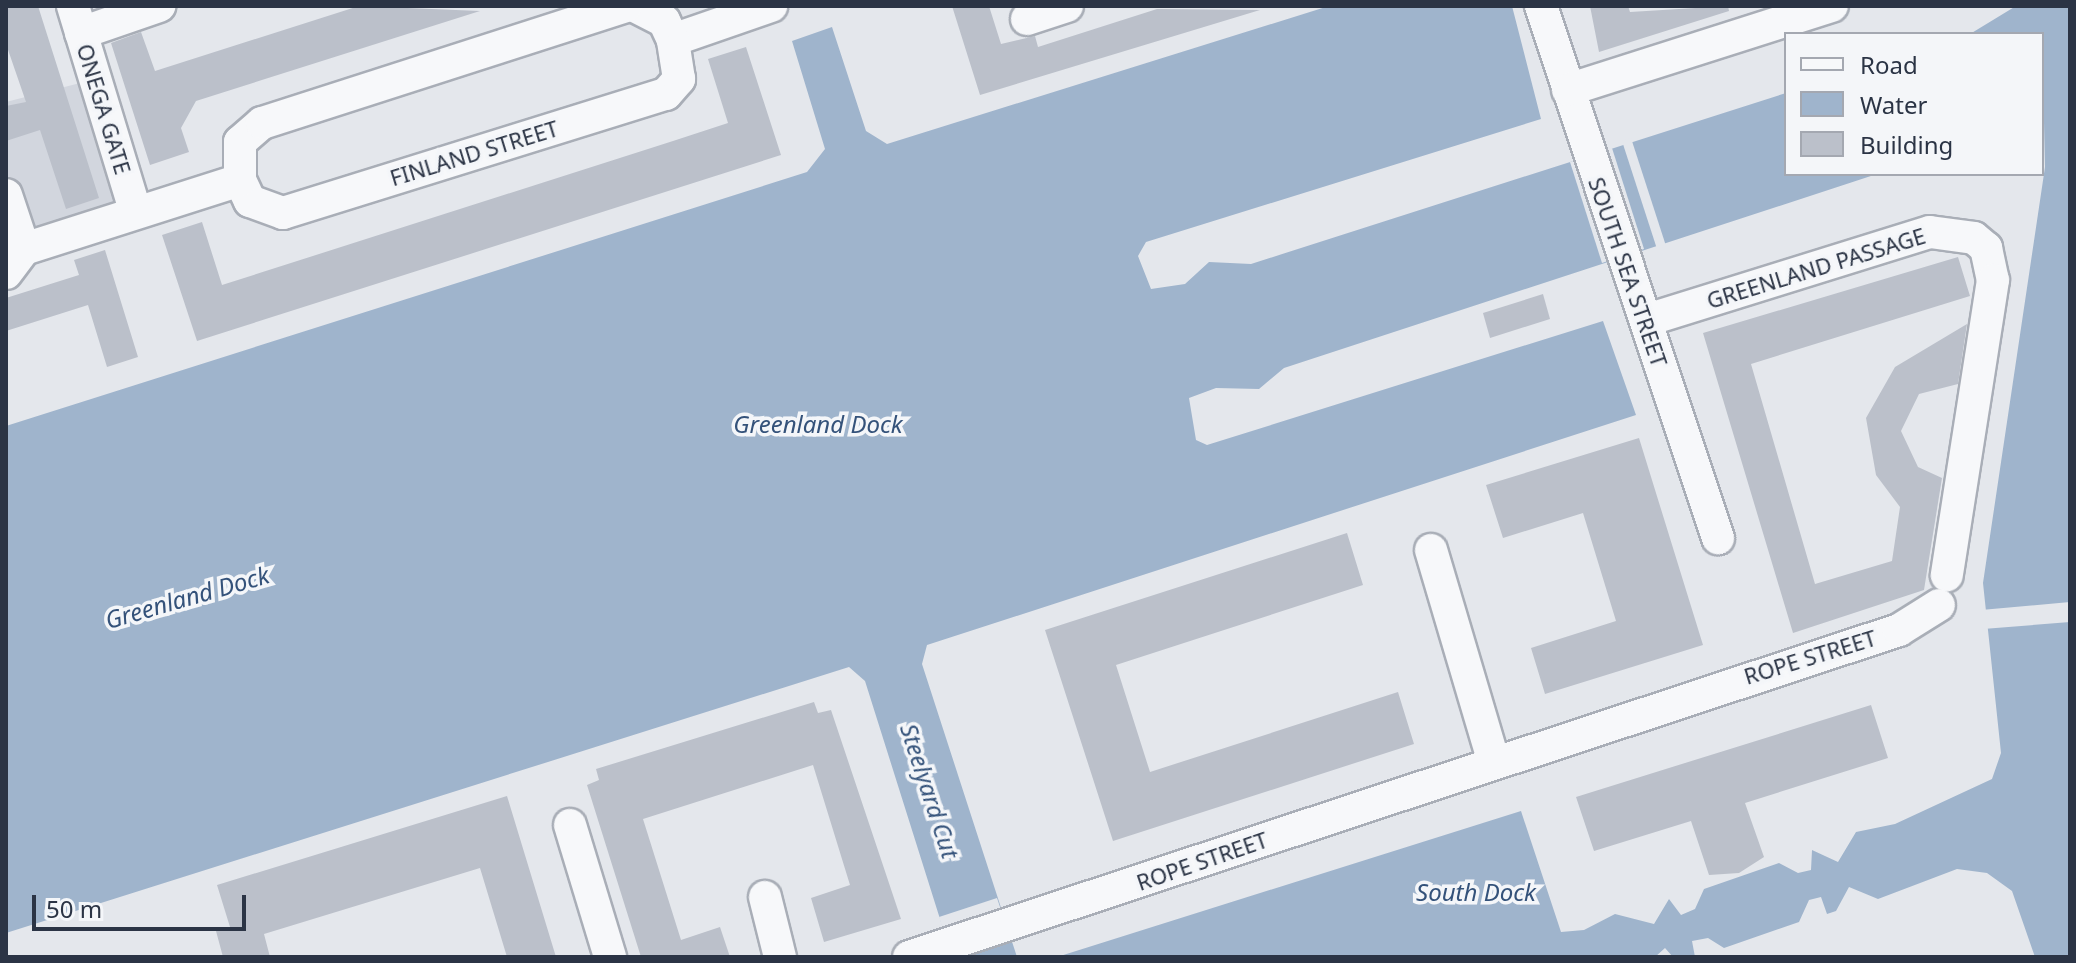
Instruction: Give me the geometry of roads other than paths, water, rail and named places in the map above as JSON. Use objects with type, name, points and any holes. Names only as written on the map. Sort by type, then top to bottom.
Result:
[{"type":"street","points":[[77,20],[159,6]]},
{"type":"street","points":[[6,195],[15,261],[136,213],[240,180],[240,142],[262,123],[626,6]]},
{"type":"street","points":[[634,6],[664,21],[673,40],[771,6]]},
{"type":"street","points":[[1027,19],[1067,6]]},
{"type":"street","name":"SOUTH SEA STREET","points":[[1541,6],[1718,538]]},
{"type":"street","points":[[1568,90],[1832,6]]},
{"type":"street","name":"ONEGA GATE","points":[[77,20],[136,213]]},
{"type":"street","name":"FINLAND STREET","points":[[240,180],[250,201],[283,213],[666,94],[679,79],[673,40]]},
{"type":"street","name":"GREENLAND PASSAGE","points":[[1647,320],[1930,232],[1974,238],[1986,248],[1993,280],[1943,590]]},
{"type":"street","points":[[1431,550],[1493,759]]},
{"type":"street","name":"ROPE STREET","points":[[909,957],[1493,759],[1899,630],[1943,590]]},
{"type":"street","points":[[570,825],[610,957]]},
{"type":"street","points":[[765,897],[780,957]]},
{"type":"water","name":"Greenland Dock","points":[[1329,6],[1512,6],[1541,119],[1146,242],[1138,256],[1151,289],[1185,284],[1209,262],[1251,264],[1784,94],[1784,176],[1871,176],[1284,368],[1259,389],[1216,388],[1189,398],[1196,440],[1207,445],[1603,321],[1636,415],[927,645],[922,664],[1017,957],[952,957],[865,681],[849,667],[6,933],[6,426],[807,172],[825,149],[792,41],[832,27],[866,131],[887,144]]},
{"type":"water","name":"South Dock","points":[[2016,6],[2070,6],[2070,957],[2035,957],[2012,891],[1987,873],[1957,869],[1878,899],[1849,887],[1836,911],[1827,914],[1821,897],[1809,900],[1799,922],[1724,948],[1708,938],[1692,941],[1695,957],[1673,957],[1665,948],[1655,957],[1057,957],[1521,811],[1561,932],[1584,930],[1615,914],[1654,924],[1669,899],[1681,915],[1695,909],[1704,889],[1779,863],[1798,873],[1811,870],[1812,850],[1838,862],[1856,832],[1895,824],[1992,779],[2001,753],[1983,583],[2045,167],[2044,32],[1973,32]]},
{"type":"water label","name":"Steelyard Cut","points":[[930,791]]}]
